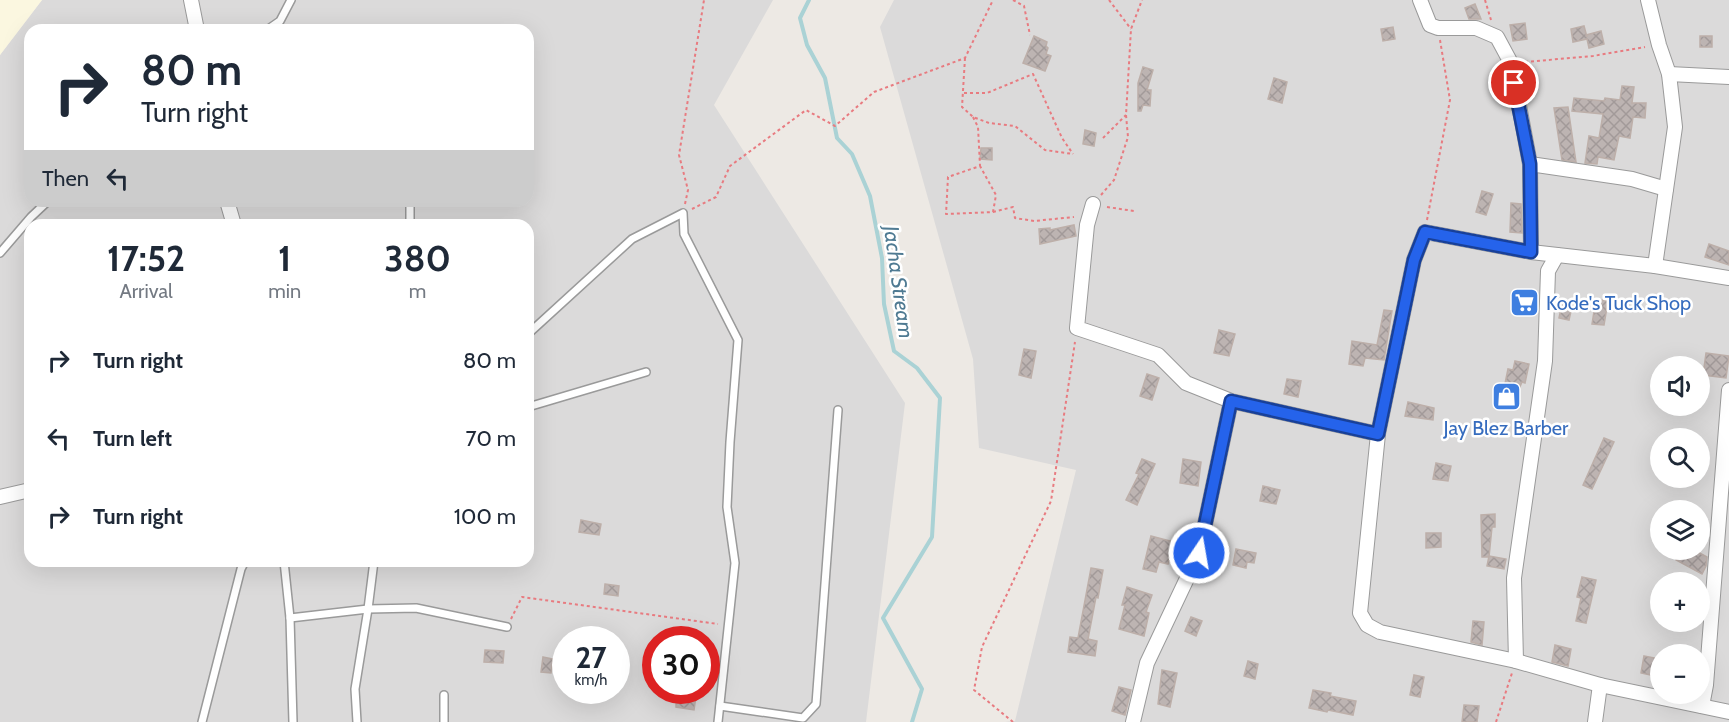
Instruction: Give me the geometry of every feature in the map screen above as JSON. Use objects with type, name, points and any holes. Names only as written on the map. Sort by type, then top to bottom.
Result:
[{"type":"street","points":[[191,0],[197,24]]},
{"type":"street","points":[[1420,0],[1430,25],[1438,28],[1476,28],[1497,37],[1510,63],[1530,164],[1531,252]]},
{"type":"street","points":[[1648,0],[1669,74],[1675,127],[1654,266]]},
{"type":"street","points":[[1669,74],[1729,77]]},
{"type":"street","points":[[1530,164],[1632,179],[1666,189]]},
{"type":"street","points":[[1093,204],[1088,225],[1077,328],[1158,355],[1186,383],[1231,401],[1378,434]]},
{"type":"street","points":[[1729,278],[1654,266],[1531,252],[1425,232],[1414,260],[1378,434],[1360,613],[1367,625],[1380,632],[1516,661],[1600,685],[1729,712]]},
{"type":"street","points":[[1516,661],[1514,578],[1545,361],[1548,272],[1557,255]]},
{"type":"street","points":[[1702,706],[1706,685],[1729,390]]},
{"type":"street","points":[[1133,722],[1147,663],[1199,553],[1231,401]]},
{"type":"street","points":[[0,497],[24,491]]},
{"type":"street","points":[[1595,722],[1600,685]]},
{"type":"lane","points":[[276,24],[280,21],[291,0]]},
{"type":"lane","points":[[29,219],[42,207]]},
{"type":"lane","points":[[534,328],[632,239],[683,213],[684,234],[738,340],[727,507],[735,563],[718,722]]},
{"type":"lane","points":[[0,253],[24,225]]},
{"type":"lane","points":[[534,405],[646,372]]},
{"type":"lane","points":[[720,706],[803,718],[816,704],[838,410]]},
{"type":"lane","points":[[202,722],[242,567]]},
{"type":"lane","points":[[285,567],[290,618],[293,722]]},
{"type":"lane","points":[[357,722],[355,689],[373,567]]},
{"type":"lane","points":[[290,618],[368,609],[416,608],[507,627]]},
{"type":"lane","points":[[444,695],[444,722]]},
{"type":"path","points":[[683,213],[688,190],[679,155],[704,0]]},
{"type":"path","points":[[993,0],[965,58],[962,107],[973,117],[978,127],[980,166],[996,195],[993,212]]},
{"type":"path","points":[[1014,0],[1024,6],[1030,35]]},
{"type":"path","points":[[1109,0],[1131,29]]},
{"type":"path","points":[[980,166],[948,177],[946,214],[993,212],[1013,207],[1016,218],[1034,220],[1077,217],[1093,204],[1114,180],[1128,137],[1126,115],[1131,29],[1142,0]]},
{"type":"path","points":[[1425,232],[1450,100],[1438,28]]},
{"type":"path","points":[[1510,63],[1593,56],[1659,45]]},
{"type":"path","points":[[683,213],[716,198],[730,166],[806,110],[835,126],[874,92],[965,58]]},
{"type":"path","points":[[963,93],[987,93],[1033,74],[1062,138],[1073,154],[1045,150],[1015,126],[989,123],[973,117]]},
{"type":"path","points":[[1103,138],[1126,115]]},
{"type":"path","points":[[1093,204],[1134,212]]},
{"type":"path","points":[[1013,722],[974,690],[982,647],[1051,501],[1077,328]]},
{"type":"path","points":[[507,627],[522,597],[729,625]]},
{"type":"path","points":[[1496,722],[1516,661]]},
{"type":"shaded area","points":[[0,0],[42,0],[0,55]]},
{"type":"shaded area","points":[[42,0],[773,0],[714,105],[905,403],[866,722],[0,722],[0,55]]},
{"type":"shaded area","points":[[894,0],[1729,0],[1729,722],[1005,722],[1015,721],[1076,470],[979,448],[973,359],[880,27]]},
{"type":"building","points":[[1475,4],[1481,19],[1469,19],[1465,8]]},
{"type":"building","points":[[1525,23],[1527,39],[1513,41],[1510,25]]},
{"type":"building","points":[[1584,26],[1586,35],[1601,31],[1604,44],[1589,48],[1587,39],[1573,42],[1571,29]]},
{"type":"building","points":[[1393,27],[1395,39],[1383,41],[1381,29]]},
{"type":"building","points":[[1034,36],[1047,42],[1046,54],[1051,56],[1045,71],[1023,63]]},
{"type":"building","points":[[1700,36],[1712,36],[1712,47],[1700,47]]},
{"type":"building","points":[[1143,67],[1153,70],[1147,90],[1151,90],[1150,106],[1143,105],[1141,111],[1138,111],[1138,83]]},
{"type":"building","points":[[1274,78],[1287,82],[1282,103],[1268,99]]},
{"type":"building","points":[[1622,86],[1634,87],[1632,103],[1646,103],[1645,118],[1633,117],[1630,138],[1619,136],[1614,160],[1598,157],[1597,164],[1585,163],[1589,136],[1599,138],[1603,114],[1572,111],[1574,98],[1620,100]]},
{"type":"building","points":[[1568,107],[1576,162],[1562,160],[1554,108]]},
{"type":"building","points":[[1085,130],[1096,133],[1094,146],[1083,144]]},
{"type":"building","points":[[981,148],[992,148],[992,160],[980,159]]},
{"type":"building","points":[[1482,191],[1493,194],[1486,215],[1476,212]]},
{"type":"building","points":[[1511,203],[1521,204],[1522,233],[1510,232]]},
{"type":"building","points":[[1074,225],[1076,236],[1040,244],[1039,229],[1050,228],[1050,230]]},
{"type":"building","points":[[1709,244],[1729,251],[1729,265],[1705,257]]},
{"type":"building","name":"Kode's Tuck Shop","points":[[1519,294],[1533,295],[1532,312],[1518,312]]},
{"type":"building","points":[[1596,299],[1608,301],[1604,325],[1592,324]]},
{"type":"building","points":[[1563,300],[1573,302],[1569,320],[1559,318]]},
{"type":"building","points":[[1384,310],[1392,311],[1384,360],[1365,358],[1363,366],[1349,364],[1352,341],[1377,345]]},
{"type":"building","points":[[1219,330],[1235,334],[1229,356],[1214,353]]},
{"type":"building","points":[[1024,349],[1036,351],[1031,378],[1019,375]]},
{"type":"building","points":[[1706,353],[1729,356],[1726,378],[1710,376],[1710,356],[1706,356]]},
{"type":"building","points":[[1515,361],[1529,364],[1525,383],[1522,382],[1513,403],[1502,398],[1508,369],[1513,370]]},
{"type":"building","points":[[1147,374],[1159,378],[1152,400],[1140,396]]},
{"type":"building","points":[[1287,379],[1301,381],[1298,397],[1284,394]]},
{"type":"building","points":[[1408,402],[1434,408],[1433,420],[1405,416]]},
{"type":"building","points":[[1604,438],[1614,442],[1592,489],[1583,485]]},
{"type":"building","points":[[1142,459],[1155,464],[1137,505],[1126,500],[1139,474],[1136,473]]},
{"type":"building","points":[[1183,459],[1201,462],[1198,486],[1180,483]]},
{"type":"building","points":[[1436,463],[1451,466],[1448,481],[1433,479]]},
{"type":"building","points":[[1263,486],[1280,490],[1276,504],[1260,501]]},
{"type":"building","points":[[1495,514],[1489,557],[1482,557],[1481,515]]},
{"type":"building","points":[[581,520],[601,524],[599,535],[579,532]]},
{"type":"building","points":[[1426,533],[1441,533],[1441,547],[1426,548]]},
{"type":"building","points":[[1151,536],[1174,542],[1168,564],[1159,562],[1156,572],[1143,569]]},
{"type":"building","points":[[1236,549],[1256,553],[1254,563],[1247,562],[1246,568],[1233,565]]},
{"type":"building","points":[[1489,556],[1506,559],[1504,569],[1487,566]]},
{"type":"building","points":[[1676,560],[1707,560],[1703,572],[1698,572]]},
{"type":"building","points":[[1091,568],[1103,570],[1088,639],[1097,641],[1095,656],[1068,652],[1070,637],[1078,638]]},
{"type":"building","points":[[1582,577],[1596,580],[1586,623],[1576,621],[1581,598],[1577,597]]},
{"type":"building","points":[[605,584],[619,586],[618,596],[604,594]]},
{"type":"building","points":[[1127,587],[1152,595],[1146,612],[1149,613],[1144,636],[1119,629]]},
{"type":"building","points":[[1191,617],[1202,621],[1196,636],[1185,631]]},
{"type":"building","points":[[1473,621],[1484,622],[1482,645],[1471,642]]},
{"type":"building","points":[[1555,645],[1571,649],[1568,666],[1552,662]]},
{"type":"building","points":[[485,650],[504,651],[503,663],[484,662]]},
{"type":"building","points":[[1644,656],[1650,657],[1650,675],[1641,673]]},
{"type":"building","points":[[543,657],[552,659],[551,673],[541,672]]},
{"type":"building","points":[[1248,661],[1258,664],[1255,679],[1244,676]]},
{"type":"building","points":[[1162,670],[1177,673],[1170,707],[1158,704]]},
{"type":"building","points":[[1414,675],[1424,677],[1420,697],[1410,695]]},
{"type":"building","points":[[1119,687],[1131,690],[1125,715],[1112,711]]},
{"type":"building","points":[[1313,690],[1356,701],[1353,715],[1309,708]]},
{"type":"building","points":[[676,704],[695,704],[694,710],[676,707]]},
{"type":"building","points":[[1464,705],[1479,706],[1477,722],[1462,722]]},
{"type":"waterway","name":"Jacha Stream","points":[[809,0],[800,18],[807,45],[825,78],[837,138],[852,154],[870,196],[882,258],[884,304],[894,351],[917,368],[940,398],[932,537],[883,618],[922,689],[912,722]]},
{"type":"place","name":"Kode's Tuck Shop","points":[[1525,303]]},
{"type":"place","name":"Jay Blez Barber","points":[[1506,397]]},
{"type":"route","points":[[1199,553],[1231,401],[1378,434],[1414,260],[1425,232],[1531,252],[1530,164],[1514,83]]}]
